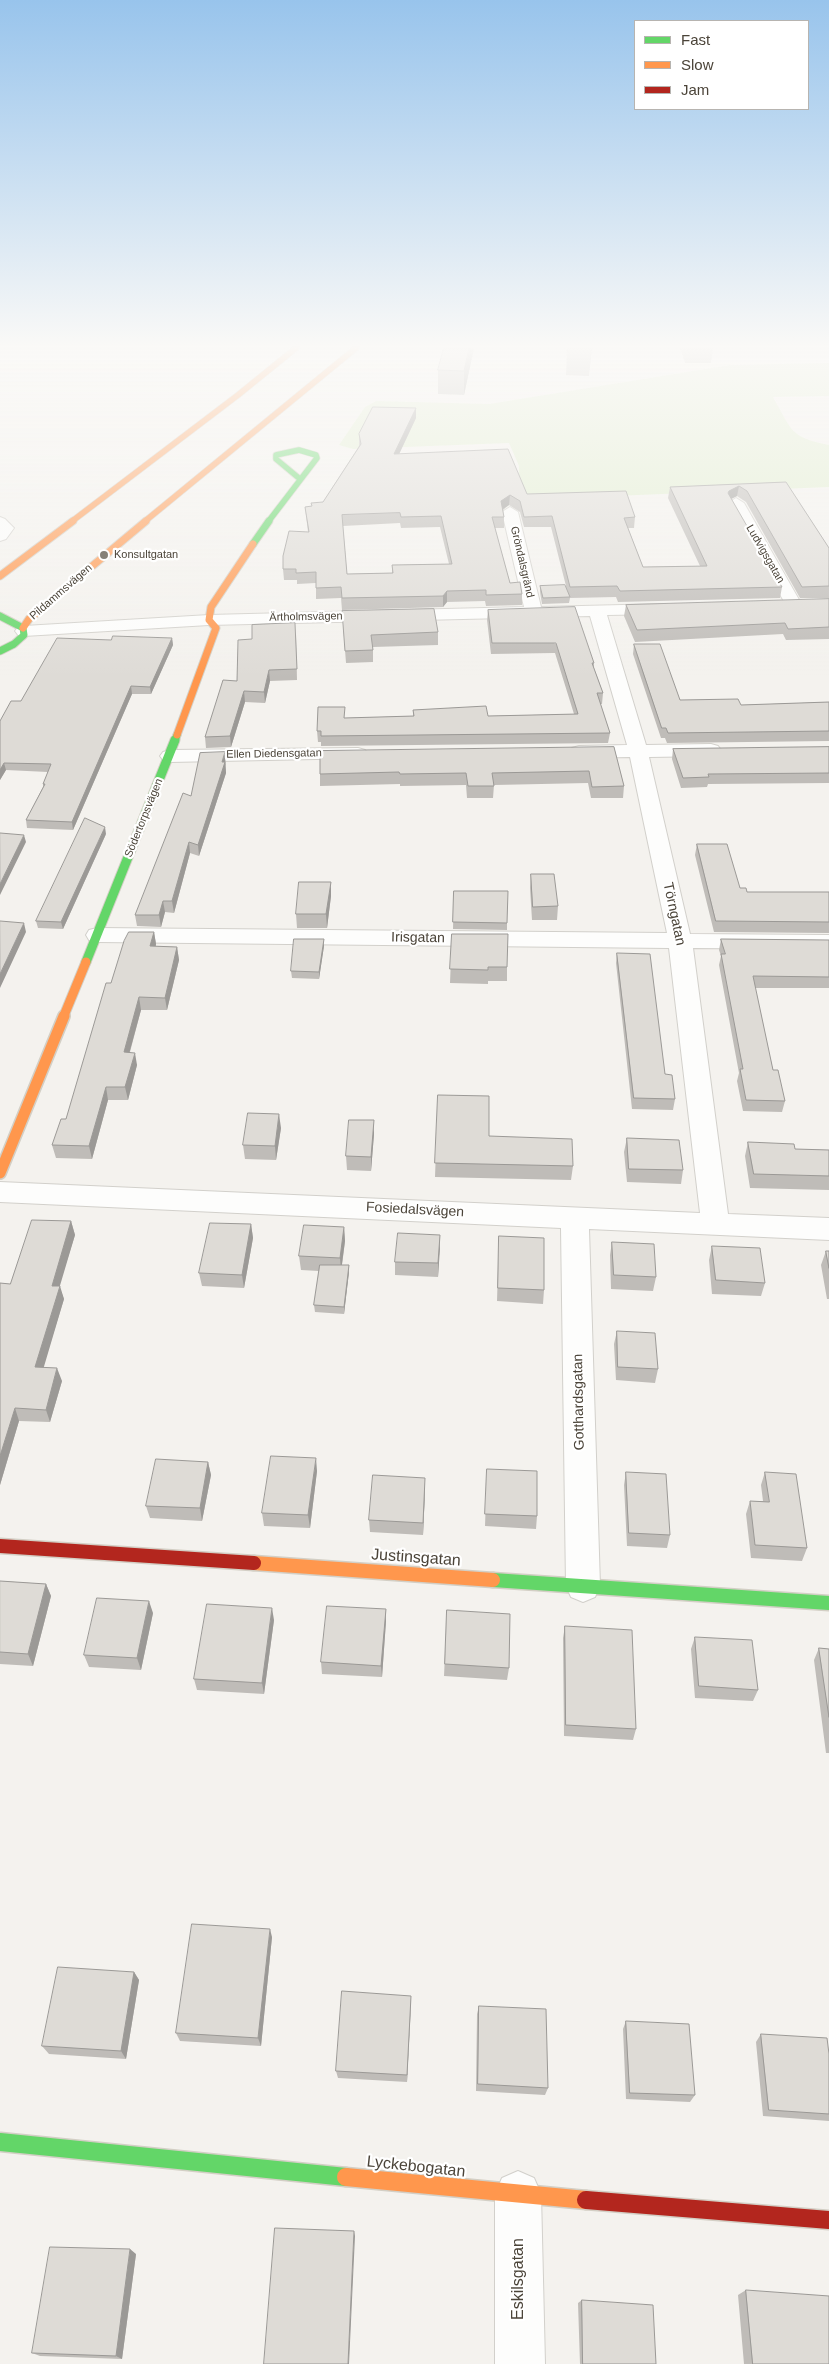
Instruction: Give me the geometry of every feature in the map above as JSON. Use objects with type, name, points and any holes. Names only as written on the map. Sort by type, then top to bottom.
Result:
[{"type":"street","points":[[0,576],[155,458]]},
{"type":"street","name":"Pildammsvägen","points":[[23,630],[30,619],[78,576],[221,458]]},
{"type":"street","name":"Södertorpsvägen","points":[[0,1173],[170,756],[216,628],[209,620],[211,607],[300,478]]},
{"type":"street","name":"Ludvigsgatan","points":[[736,503],[803,605],[775,606]]},
{"type":"street","name":"Gröndalsgränd","points":[[510,512],[534,612]]},
{"type":"street","points":[[0,522],[6,528],[0,536]]},
{"type":"street","name":"Ärtholmsvägen","points":[[23,630],[209,620],[681,608]]},
{"type":"street","name":"Törngatan","points":[[597,610],[638,751],[680,940],[715,1224]]},
{"type":"street","points":[[0,616],[23,630],[20,640],[0,651]]},
{"type":"street","points":[[559,752],[734,750]]},
{"type":"street","name":"Ellen Diedensgatan","points":[[170,756],[379,754]]},
{"type":"street","name":"Irisgatan","points":[[97,935],[829,942]]},
{"type":"street","name":"Fosiedalsvägen","points":[[0,1192],[829,1229]]},
{"type":"street","name":"Gotthardsgatan","points":[[575,1218],[583,1586]]},
{"type":"street","name":"Justinsgatan","points":[[0,1546],[829,1603]]},
{"type":"street","name":"Lyckebogatan","points":[[0,2142],[518,2194],[829,2220]]},
{"type":"street","name":"Eskilsgatan","points":[[518,2194],[520,2364]]},
{"type":"green space","points":[[516,458],[829,458],[829,487],[520,500],[518,493],[519,466]]},
{"type":"building","points":[[352,458],[512,458],[527,494],[626,491],[635,517],[624,518],[643,567],[707,566],[670,487],[786,482],[829,548],[829,586],[802,587],[747,491],[739,486],[728,493],[782,587],[620,591],[617,586],[570,587],[552,516],[524,517],[520,501],[510,495],[501,501],[504,517],[492,517],[510,583],[520,582],[522,594],[486,595],[486,590],[447,591],[443,596],[342,598],[341,587],[316,588],[316,572],[296,573],[296,569],[283,569],[283,556],[289,531],[309,532],[305,507],[312,506],[311,503],[323,502]],"holes":[[[400,513],[401,517],[441,516],[452,564],[392,565],[393,573],[347,574],[342,515]]]},
{"type":"building","points":[[565,585],[570,597],[543,598],[540,586]]},
{"type":"building","points":[[829,599],[829,627],[788,629],[785,623],[637,630],[626,605]]},
{"type":"building","points":[[575,607],[603,693],[597,693],[610,733],[321,736],[321,731],[317,731],[318,707],[345,707],[344,718],[414,716],[413,710],[486,706],[488,716],[578,714],[556,643],[492,643],[488,610]]},
{"type":"building","points":[[434,609],[438,632],[371,635],[373,650],[345,651],[342,611]]},
{"type":"building","points":[[295,623],[297,669],[269,670],[264,692],[244,691],[230,736],[205,737],[223,680],[237,681],[238,640],[252,639],[252,625]]},
{"type":"building","points":[[113,636],[172,638],[150,687],[131,686],[72,822],[26,820],[45,784],[43,784],[51,764],[4,763],[0,770],[0,721],[11,701],[21,701],[57,638],[111,640]]},
{"type":"building","points":[[634,644],[660,644],[680,700],[738,699],[741,705],[829,702],[829,731],[668,733],[666,728],[662,728]]},
{"type":"building","points":[[614,747],[624,786],[592,787],[589,771],[492,773],[494,786],[468,786],[466,773],[320,774],[320,751]]},
{"type":"building","points":[[829,747],[829,773],[708,774],[709,777],[683,778],[673,749]]},
{"type":"building","points":[[225,752],[222,762],[225,762],[198,845],[189,842],[172,901],[163,901],[159,915],[135,915],[183,793],[191,796],[200,753]]},
{"type":"building","points":[[85,818],[105,827],[61,922],[36,921]]},
{"type":"building","points":[[0,833],[24,835],[0,884]]},
{"type":"building","points":[[697,844],[727,844],[740,888],[746,888],[747,892],[829,892],[829,922],[716,921]]},
{"type":"building","points":[[531,874],[554,874],[558,906],[533,907]]},
{"type":"building","points":[[299,882],[331,882],[326,914],[296,914]]},
{"type":"building","points":[[454,891],[508,891],[507,923],[453,922]]},
{"type":"building","points":[[0,921],[24,923],[0,974]]},
{"type":"building","points":[[129,932],[154,932],[150,946],[177,947],[165,998],[139,997],[124,1052],[135,1053],[125,1087],[106,1087],[89,1146],[52,1145],[61,1119],[66,1119],[106,983],[111,983],[124,941]]},
{"type":"building","points":[[452,934],[508,934],[507,967],[488,967],[488,970],[450,969]]},
{"type":"building","points":[[294,939],[324,939],[319,972],[291,971]]},
{"type":"building","points":[[721,939],[829,940],[829,977],[753,976],[773,1070],[778,1070],[785,1101],[746,1100],[740,1069],[743,1069],[721,954],[725,954]]},
{"type":"building","points":[[617,953],[650,954],[665,1074],[672,1075],[675,1099],[634,1098]]},
{"type":"building","points":[[438,1095],[489,1096],[489,1136],[572,1139],[573,1166],[435,1163]]},
{"type":"building","points":[[248,1113],[279,1114],[275,1146],[243,1145]]},
{"type":"building","points":[[349,1120],[374,1120],[371,1157],[346,1156]]},
{"type":"building","points":[[627,1138],[679,1140],[683,1170],[629,1169]]},
{"type":"building","points":[[748,1142],[794,1144],[795,1149],[829,1150],[829,1176],[754,1174]]},
{"type":"building","points":[[32,1220],[71,1221],[52,1286],[60,1286],[35,1367],[57,1368],[46,1410],[15,1408],[0,1456],[0,1283],[10,1284]]},
{"type":"building","points":[[210,1223],[251,1224],[242,1275],[199,1273]]},
{"type":"building","points":[[304,1225],[344,1227],[340,1258],[299,1256]]},
{"type":"building","points":[[398,1233],[440,1235],[438,1263],[395,1262]]},
{"type":"building","points":[[499,1236],[544,1238],[544,1290],[498,1288]]},
{"type":"building","points":[[612,1242],[654,1244],[656,1277],[614,1275]]},
{"type":"building","points":[[712,1246],[760,1248],[765,1283],[716,1280]]},
{"type":"building","points":[[826,1251],[829,1251],[829,1268]]},
{"type":"building","points":[[320,1265],[349,1265],[344,1307],[314,1305]]},
{"type":"building","points":[[617,1331],[655,1333],[658,1369],[618,1367]]},
{"type":"building","points":[[271,1456],[316,1458],[308,1515],[262,1513]]},
{"type":"building","points":[[156,1459],[208,1462],[200,1508],[146,1506]]},
{"type":"building","points":[[487,1469],[537,1471],[537,1516],[485,1514]]},
{"type":"building","points":[[626,1472],[666,1474],[670,1535],[629,1533]]},
{"type":"building","points":[[765,1472],[796,1474],[807,1548],[755,1545],[750,1501],[769,1502]]},
{"type":"building","points":[[373,1475],[425,1478],[423,1523],[369,1520]]},
{"type":"building","points":[[0,1581],[46,1584],[28,1654],[0,1652]]},
{"type":"building","points":[[97,1598],[149,1601],[137,1658],[84,1655]]},
{"type":"building","points":[[207,1604],[272,1608],[262,1683],[194,1679]]},
{"type":"building","points":[[327,1606],[386,1609],[381,1666],[321,1662]]},
{"type":"building","points":[[447,1610],[510,1614],[509,1668],[445,1664]]},
{"type":"building","points":[[565,1626],[632,1630],[636,1729],[566,1725]]},
{"type":"building","points":[[695,1637],[752,1640],[758,1690],[699,1686]]},
{"type":"building","points":[[819,1648],[829,1649],[829,1717]]},
{"type":"building","points":[[192,1924],[270,1929],[258,2038],[176,2033]]},
{"type":"building","points":[[58,1967],[134,1972],[121,2051],[42,2046]]},
{"type":"building","points":[[342,1991],[411,1996],[407,2075],[336,2071]]},
{"type":"building","points":[[479,2006],[546,2009],[548,2088],[478,2084]]},
{"type":"building","points":[[626,2021],[689,2024],[695,2095],[630,2093]]},
{"type":"building","points":[[761,2034],[827,2038],[829,2054],[829,2114],[769,2110]]},
{"type":"building","points":[[275,2228],[354,2231],[348,2364],[264,2364]]},
{"type":"building","points":[[50,2247],[130,2249],[116,2356],[32,2353]]},
{"type":"building","points":[[746,2290],[829,2296],[829,2364],[753,2364]]},
{"type":"building","points":[[582,2300],[653,2305],[656,2364],[583,2364]]},
{"type":"traffic: fast","points":[[276,458],[300,479]]},
{"type":"traffic: fast","points":[[253,544],[278,507],[317,458]]},
{"type":"traffic: fast","points":[[0,616],[23,628],[24,635],[14,644],[0,651]]},
{"type":"traffic: fast","points":[[86,962],[177,735]]},
{"type":"traffic: fast","points":[[493,1580],[829,1603]]},
{"type":"traffic: fast","points":[[0,2142],[346,2177]]},
{"type":"traffic: slow","points":[[0,576],[155,458]]},
{"type":"traffic: slow","points":[[23,628],[29,619],[78,576],[221,458]]},
{"type":"traffic: slow","points":[[177,735],[216,628],[209,620],[211,607],[253,544]]},
{"type":"traffic: slow","points":[[0,1173],[86,962]]},
{"type":"traffic: slow","points":[[254,1563],[493,1580]]},
{"type":"traffic: slow","points":[[346,2177],[586,2200]]},
{"type":"traffic: jam","points":[[0,1546],[254,1563]]},
{"type":"traffic: jam","points":[[586,2200],[829,2220]]},
{"type":"place","name":"Konsultgatan","points":[[104,555]]}]
